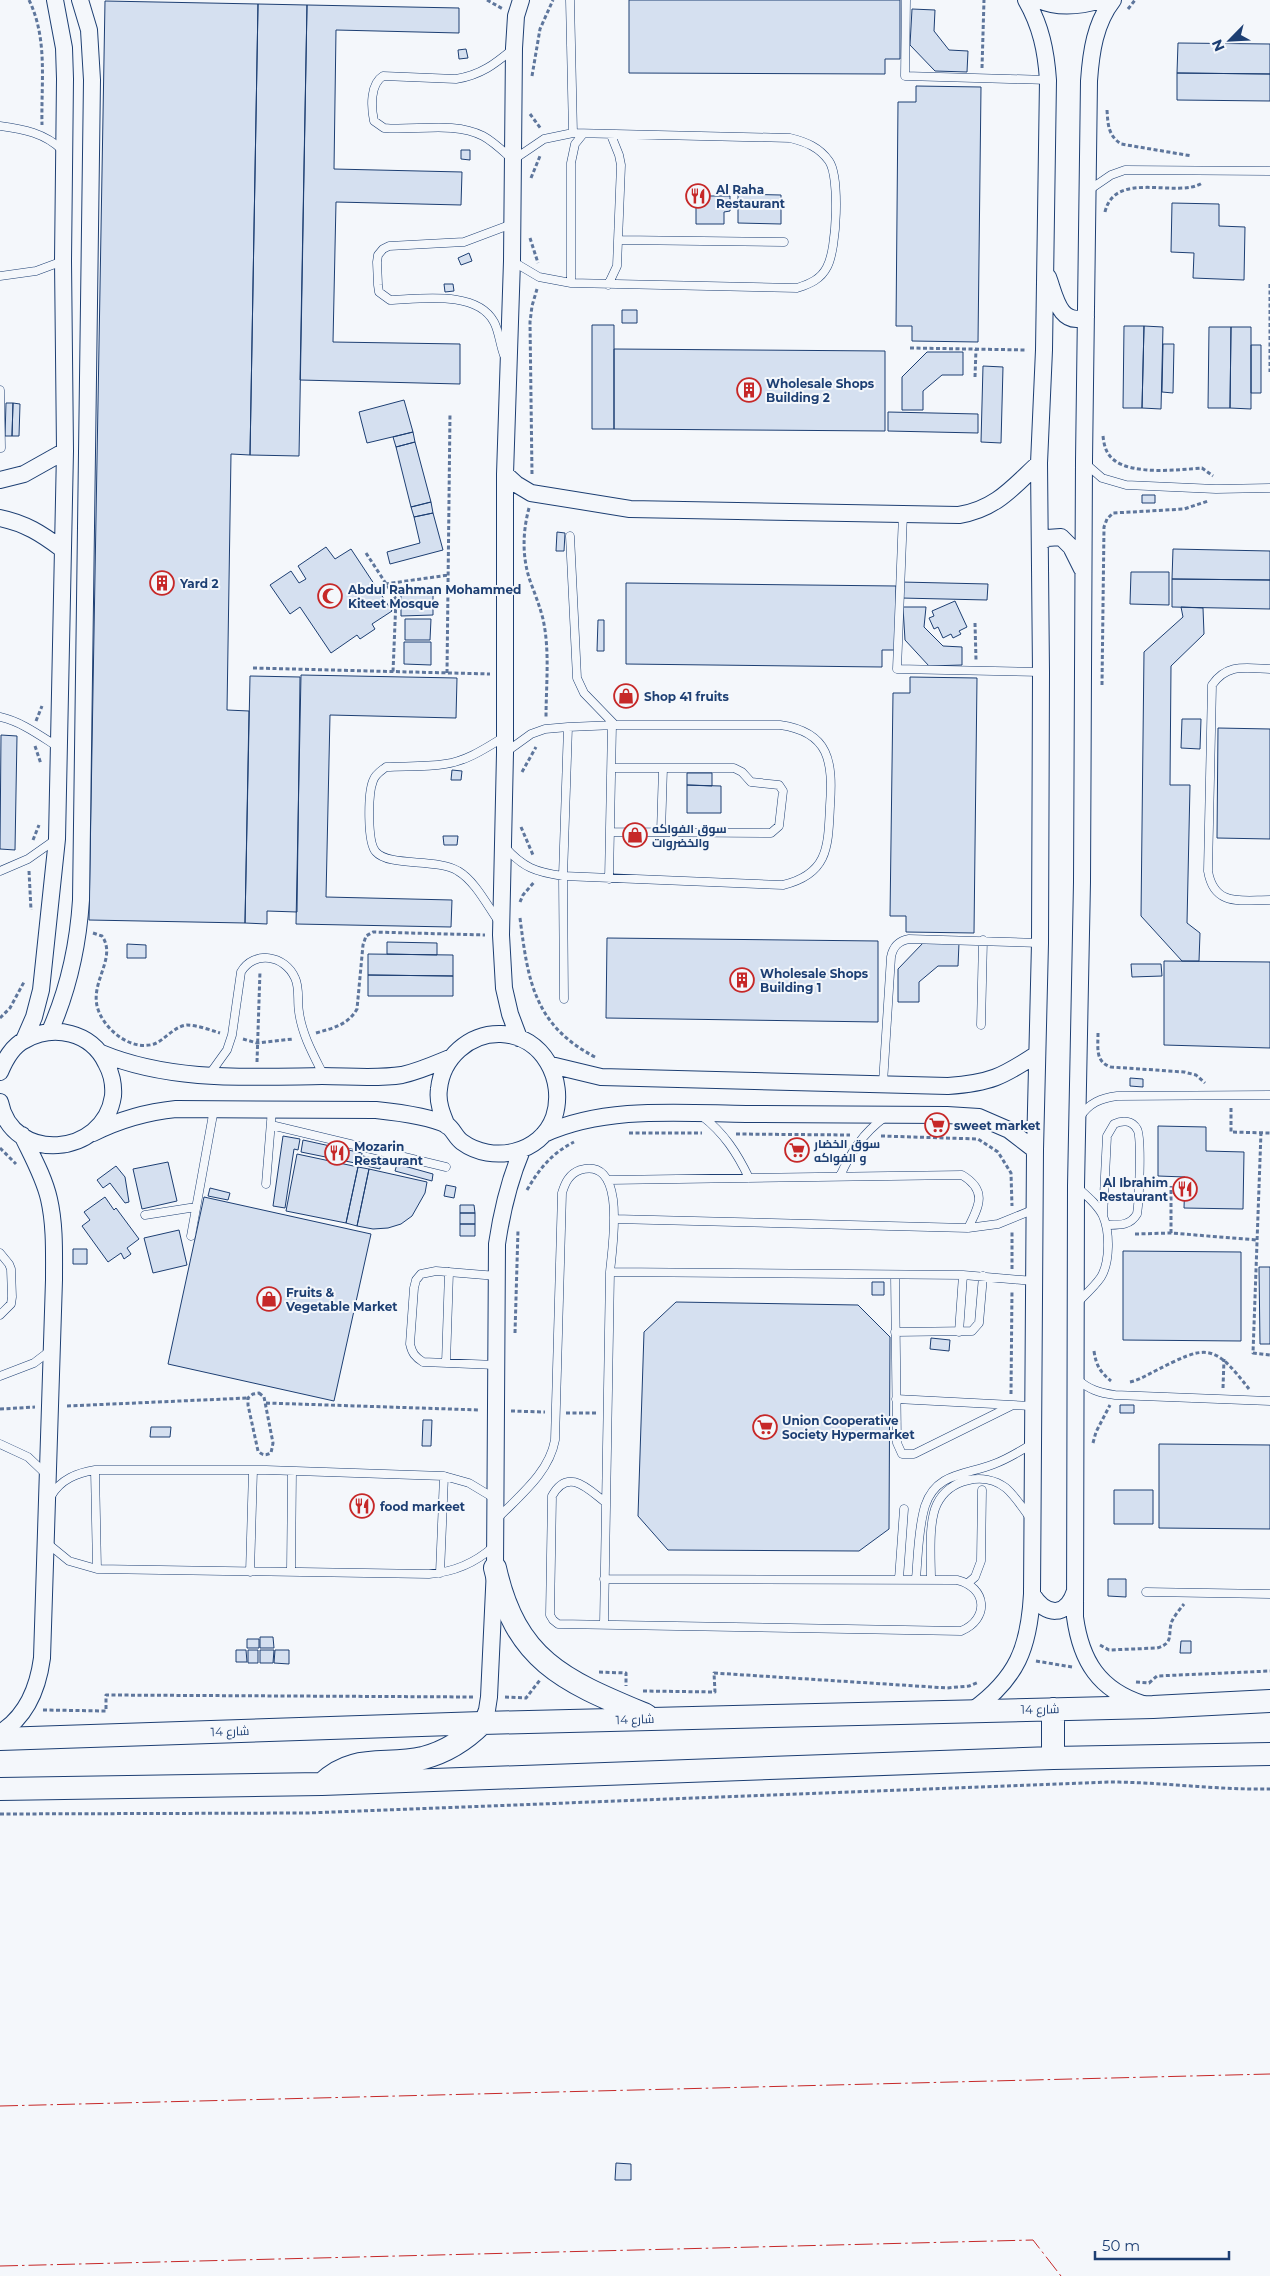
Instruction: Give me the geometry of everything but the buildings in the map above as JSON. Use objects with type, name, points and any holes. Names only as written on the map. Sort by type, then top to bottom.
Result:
[{"type":"main road","points":[[494,1557],[500,1591],[520,1633],[551,1667],[573,1683],[654,1718]]},
{"type":"main road","name":"شارع 14","points":[[0,1739],[654,1718],[1152,1707],[1270,1701]]},
{"type":"main road","points":[[1052,1758],[1053,1709]]},
{"type":"main road","points":[[322,1784],[330,1776],[351,1765],[407,1760],[435,1754],[460,1742],[482,1723]]},
{"type":"main road","points":[[0,1789],[322,1784],[1052,1758],[1270,1754]]},
{"type":"street","points":[[24,1040],[34,1017],[41,990],[57,839],[65,451],[63,262],[65,153],[64,48],[55,0]]},
{"type":"street","points":[[50,1031],[60,1008],[75,958],[82,900],[92,80],[89,30],[80,0]]},
{"type":"street","points":[[520,1038],[510,1014],[504,988],[501,925],[505,753],[505,474],[512,261],[514,48],[516,16],[521,0]]},
{"type":"street","points":[[973,1710],[993,1696],[1009,1677],[1022,1655],[1028,1635],[1032,1594],[1035,1150],[1040,943],[1041,542],[1039,463],[1044,350],[1048,80],[1042,34],[1026,0]]},
{"type":"street","points":[[1039,0],[1047,3],[1074,6],[1101,0]]},
{"type":"street","points":[[1113,0],[1097,30],[1090,55],[1084,461],[1082,882],[1074,1376],[1074,1616],[1078,1640],[1088,1662],[1104,1683],[1127,1698],[1152,1707]]},
{"type":"street","points":[[1045,268],[1061,311],[1072,320],[1086,317]]},
{"type":"street","points":[[0,480],[24,474],[65,451]]},
{"type":"street","points":[[505,474],[530,493],[630,509],[959,515],[977,512],[994,504],[1039,463]]},
{"type":"street","points":[[0,518],[22,523],[40,532],[62,549]]},
{"type":"street","points":[[1041,542],[1047,538],[1061,537],[1070,547],[1083,571]]},
{"type":"street","points":[[0,1072],[4,1057],[24,1040],[50,1031],[70,1032],[87,1040],[101,1053],[111,1073],[113,1095],[106,1116],[92,1133]]},
{"type":"street","points":[[544,1134],[553,1119],[558,1101],[557,1083],[551,1065],[538,1049],[520,1038],[501,1034],[482,1036],[465,1044],[452,1057],[442,1072],[438,1090],[440,1109],[447,1126],[461,1142],[480,1152],[501,1155],[522,1150],[544,1134],[565,1124],[603,1116],[698,1113],[947,1115],[979,1118],[1009,1130],[1035,1150]]},
{"type":"street","points":[[101,1053],[150,1070],[257,1077],[400,1075],[425,1069],[452,1057]]},
{"type":"street","points":[[551,1065],[601,1077],[948,1086],[979,1084],[1008,1073],[1037,1054]]},
{"type":"street","points":[[0,1102],[5,1122],[22,1135],[39,1144],[58,1146],[76,1142],[119,1120],[147,1112],[176,1109],[214,1109],[271,1117],[376,1110],[400,1113],[447,1126]]},
{"type":"street","points":[[0,1733],[25,1709],[33,1697],[39,1678],[42,1658],[54,1280],[53,1232],[50,1207],[38,1168],[22,1135]]},
{"type":"street","points":[[482,1723],[489,1697],[494,1557],[497,1244],[502,1211],[510,1180],[522,1150]]},
{"type":"street","points":[[1032,1594],[1043,1608],[1051,1611],[1067,1606],[1072,1600],[1075,1590]]},
{"type":"lane","points":[[570,0],[573,133]]},
{"type":"lane","points":[[906,0],[905,76],[1048,80]]},
{"type":"lane","points":[[512,261],[539,277],[571,283],[797,288],[810,284],[821,276],[828,265],[832,252],[837,193],[836,177],[830,162],[819,150],[806,142],[790,138],[573,133],[544,139],[513,160],[485,137],[472,131],[458,129],[384,128],[378,126],[373,115],[374,85],[383,76],[456,79],[468,77],[487,70],[514,48]]},
{"type":"lane","points":[[0,126],[23,129],[42,136],[55,143],[65,153]]},
{"type":"lane","points":[[571,283],[571,163],[575,144],[583,134]]},
{"type":"lane","points":[[608,285],[617,266],[621,165],[611,135]]},
{"type":"lane","points":[[1087,192],[1111,174],[1125,170],[1270,171]]},
{"type":"lane","points":[[508,371],[494,322],[484,310],[470,302],[455,299],[390,300],[380,292],[377,262],[378,255],[389,246],[464,242],[512,224]]},
{"type":"lane","points":[[618,240],[784,242]]},
{"type":"lane","points":[[0,276],[36,271],[63,262]]},
{"type":"lane","points":[[0,390],[1,448]]},
{"type":"lane","points":[[1084,461],[1102,478],[1114,483],[1216,489],[1270,488]]},
{"type":"lane","points":[[904,514],[897,669],[1041,672]]},
{"type":"lane","points":[[570,536],[577,678],[584,693],[614,725],[609,879]]},
{"type":"lane","points":[[1270,668],[1227,670],[1218,676],[1212,685],[1208,871],[1210,883],[1218,894],[1229,900],[1270,900]]},
{"type":"lane","points":[[0,717],[33,730],[58,747]]},
{"type":"lane","points":[[503,845],[515,858],[537,872],[563,876],[766,885],[799,881],[812,872],[822,860],[828,845],[832,778],[830,761],[823,746],[811,735],[796,727],[780,725],[614,725],[568,727],[545,730],[517,742],[505,753]]},
{"type":"lane","points":[[564,999],[563,876],[568,727]]},
{"type":"lane","points":[[501,925],[468,879],[458,871],[446,865],[384,858],[372,846],[370,837],[371,788],[373,779],[379,772],[386,768],[445,764],[460,760],[477,754],[504,736]]},
{"type":"lane","points":[[611,832],[771,833],[779,826],[782,794],[779,785],[751,782],[742,772],[734,768],[612,768]]},
{"type":"lane","points":[[661,832],[663,768]]},
{"type":"lane","points":[[0,871],[28,859],[57,839]]},
{"type":"lane","points":[[883,1083],[892,950],[902,940],[983,940],[1040,943]]},
{"type":"lane","points":[[981,1024],[983,940]]},
{"type":"lane","points":[[209,1075],[227,1050],[232,1036],[241,972],[246,964],[261,958],[281,960],[296,980],[298,1012],[302,1026],[324,1076]]},
{"type":"lane","points":[[1078,1120],[1084,1110],[1105,1098],[1270,1095]]},
{"type":"lane","points":[[191,1236],[214,1109]]},
{"type":"lane","points":[[698,1113],[722,1134],[738,1154],[749,1178]]},
{"type":"lane","points":[[840,1176],[850,1155],[863,1135],[888,1115]]},
{"type":"lane","points":[[266,1184],[271,1117],[446,1167]]},
{"type":"lane","points":[[1103,1216],[1107,1136],[1114,1124],[1126,1121],[1133,1124],[1140,1135],[1137,1214],[1128,1223],[1106,1225]]},
{"type":"lane","points":[[494,1522],[547,1466],[554,1447],[564,1184],[569,1177],[585,1169],[602,1173],[609,1180],[612,1188],[614,1219],[610,1272],[604,1624]]},
{"type":"lane","points":[[609,1180],[962,1175],[972,1181],[978,1191],[979,1202],[968,1228]]},
{"type":"lane","points":[[1076,1186],[1093,1202],[1103,1216],[1107,1234],[1106,1267],[1101,1277],[1076,1304]]},
{"type":"lane","points":[[145,1215],[196,1207]]},
{"type":"lane","points":[[614,1219],[968,1228],[998,1224],[1035,1209]]},
{"type":"lane","points":[[0,1253],[11,1269],[12,1297],[11,1304],[0,1315]]},
{"type":"lane","points":[[496,1365],[422,1362],[411,1352],[410,1344],[416,1280],[421,1274],[428,1271],[497,1276]]},
{"type":"lane","points":[[446,1363],[449,1272]]},
{"type":"lane","points":[[610,1272],[963,1275],[1034,1281]]},
{"type":"lane","points":[[895,1275],[897,1443],[902,1454],[908,1456],[1011,1406]]},
{"type":"lane","points":[[959,1332],[963,1275]]},
{"type":"lane","points":[[895,1332],[972,1331],[979,1323],[983,1276]]},
{"type":"lane","points":[[0,1376],[34,1363],[52,1350]]},
{"type":"lane","points":[[1074,1376],[1093,1390],[1115,1395],[1270,1401]]},
{"type":"lane","points":[[896,1399],[1033,1406]]},
{"type":"lane","points":[[0,1444],[28,1457],[47,1475]]},
{"type":"lane","points":[[916,1580],[925,1505],[932,1492],[943,1481],[956,1474],[997,1464],[1032,1444]]},
{"type":"lane","points":[[47,1504],[56,1487],[65,1480],[79,1473],[95,1470],[253,1470],[444,1476],[469,1483],[494,1498]]},
{"type":"lane","points":[[95,1470],[97,1569]]},
{"type":"lane","points":[[250,1572],[253,1470]]},
{"type":"lane","points":[[291,1572],[292,1471]]},
{"type":"lane","points":[[440,1573],[444,1476]]},
{"type":"lane","points":[[931,1580],[932,1520],[936,1504],[946,1491],[960,1482],[976,1478],[992,1481],[1006,1489],[1031,1520]]},
{"type":"lane","points":[[604,1578],[957,1580],[968,1583],[976,1589],[981,1598],[982,1609],[978,1619],[971,1627],[961,1630],[558,1624],[553,1620],[550,1608],[552,1496],[556,1488],[563,1483],[572,1481],[580,1483],[605,1502]]},
{"type":"lane","points":[[968,1583],[979,1570],[981,1561],[982,1490]]},
{"type":"lane","points":[[899,1579],[904,1509]]},
{"type":"lane","points":[[46,1542],[69,1561],[97,1569],[440,1573],[469,1565],[482,1557],[494,1557]]},
{"type":"lane","points":[[1146,1592],[1270,1594]]},
{"type":"path","points":[[29,0],[36,13],[41,35],[42,136]]},
{"type":"path","points":[[530,84],[540,29],[553,0]]},
{"type":"path","points":[[981,78],[984,0]]},
{"type":"path","points":[[1123,16],[1135,0]]},
{"type":"path","points":[[1105,218],[1108,203],[1120,192],[1135,188],[1199,185],[1206,179],[1208,170],[1206,163],[1199,158],[1121,144],[1114,139],[1109,131],[1107,104]]},
{"type":"path","points":[[528,106],[530,114],[540,126],[544,139],[541,154],[530,180]]},
{"type":"path","points":[[519,780],[545,730],[546,642],[543,619],[526,569],[524,551],[525,520],[530,493],[530,322],[539,277],[538,261],[530,237]]},
{"type":"path","points":[[1270,284],[1270,372]]},
{"type":"path","points":[[910,348],[1044,350]]},
{"type":"path","points":[[975,376],[976,349]]},
{"type":"path","points":[[447,673],[450,412]]},
{"type":"path","points":[[1102,694],[1104,526],[1107,519],[1113,513],[1184,509],[1200,506],[1211,500],[1216,489],[1213,476],[1202,468],[1170,470],[1122,465],[1112,459],[1105,449],[1103,431]]},
{"type":"path","points":[[366,554],[396,599],[393,672]]},
{"type":"path","points":[[385,584],[449,575]]},
{"type":"path","points":[[976,623],[976,671]]},
{"type":"path","points":[[253,668],[504,675]]},
{"type":"path","points":[[44,700],[33,730],[34,743],[44,773]]},
{"type":"path","points":[[31,915],[28,859],[31,845],[43,818]]},
{"type":"path","points":[[520,826],[537,866],[535,881],[523,895],[520,908],[527,972],[533,991],[553,1026],[578,1047],[601,1060]]},
{"type":"path","points":[[257,1077],[261,958]]},
{"type":"path","points":[[0,1018],[20,991],[27,973]]},
{"type":"path","points":[[1098,1030],[1098,1058],[1103,1065],[1196,1075],[1205,1083],[1206,1095]]},
{"type":"path","points":[[1230,1095],[1231,1132],[1270,1133]]},
{"type":"path","points":[[1261,1132],[1253,1353],[1270,1355]]},
{"type":"path","points":[[0,1148],[19,1168]]},
{"type":"path","points":[[1171,1233],[1172,1186]]},
{"type":"path","points":[[1107,1234],[1171,1233],[1257,1240]]},
{"type":"path","points":[[1012,1342],[1033,1343]]},
{"type":"path","points":[[1075,1344],[1094,1344],[1096,1364],[1102,1374],[1116,1382]]},
{"type":"path","points":[[1127,1382],[1133,1381],[1194,1352],[1210,1352],[1224,1358],[1259,1401]]},
{"type":"path","points":[[1223,1400],[1224,1358]]},
{"type":"path","points":[[1093,1450],[1096,1432],[1115,1395],[1110,1380]]},
{"type":"path","points":[[0,1409],[248,1398],[253,1394],[259,1393],[264,1397],[266,1403],[273,1449],[271,1453],[266,1455],[261,1454],[258,1450],[248,1398]]},
{"type":"path","points":[[266,1403],[556,1413],[608,1413]]},
{"type":"path","points":[[1094,1640],[1098,1645],[1109,1650],[1165,1646],[1170,1640],[1172,1623],[1192,1594]]},
{"type":"path","points":[[1022,1655],[1034,1661],[1076,1667],[1109,1650]]},
{"type":"path","points":[[25,1709],[36,1718],[41,1710],[106,1711],[106,1695],[526,1698],[551,1667]]},
{"type":"path","points":[[1132,1681],[1149,1683],[1157,1676],[1270,1671]]},
{"type":"path","points":[[590,1672],[626,1673],[626,1690]]},
{"type":"path","points":[[636,1691],[714,1692],[714,1674],[947,1688],[968,1686],[983,1680]]},
{"type":"path","points":[[0,1814],[308,1813],[1108,1782],[1158,1783],[1231,1789],[1270,1789]]},
{"type":"power","points":[[0,2106],[1270,2074]]},
{"type":"power","points":[[0,2266],[1033,2240],[1061,2276]]},
{"type":"place","name":"Al Raha Restaurant","points":[[698,196]]},
{"type":"place","name":"Wholesale Shops Building 2","points":[[749,390]]},
{"type":"place","name":"Yard 2","points":[[162,583]]},
{"type":"place","name":"Abdul Rahman Mohammed Kiteet Mosque","points":[[330,596]]},
{"type":"place","name":"Shop 41 fruits","points":[[626,696]]},
{"type":"place","name":"سوق الفواكه والخضروات","points":[[635,835]]},
{"type":"place","name":"Wholesale Shops Building 1","points":[[742,980]]},
{"type":"place","name":"sweet market","points":[[937,1125]]},
{"type":"place","name":"سوق الخضار و الفواكه","points":[[797,1150]]},
{"type":"place","name":"Mozarin Restaurant","points":[[337,1153]]},
{"type":"place","name":"Al Ibrahim Restaurant","points":[[1185,1189]]},
{"type":"place","name":"Fruits & Vegetable Market","points":[[269,1299]]},
{"type":"place","name":"Union Cooperative Society Hypermarket","points":[[765,1427]]},
{"type":"place","name":"food markeet","points":[[362,1506]]}]
